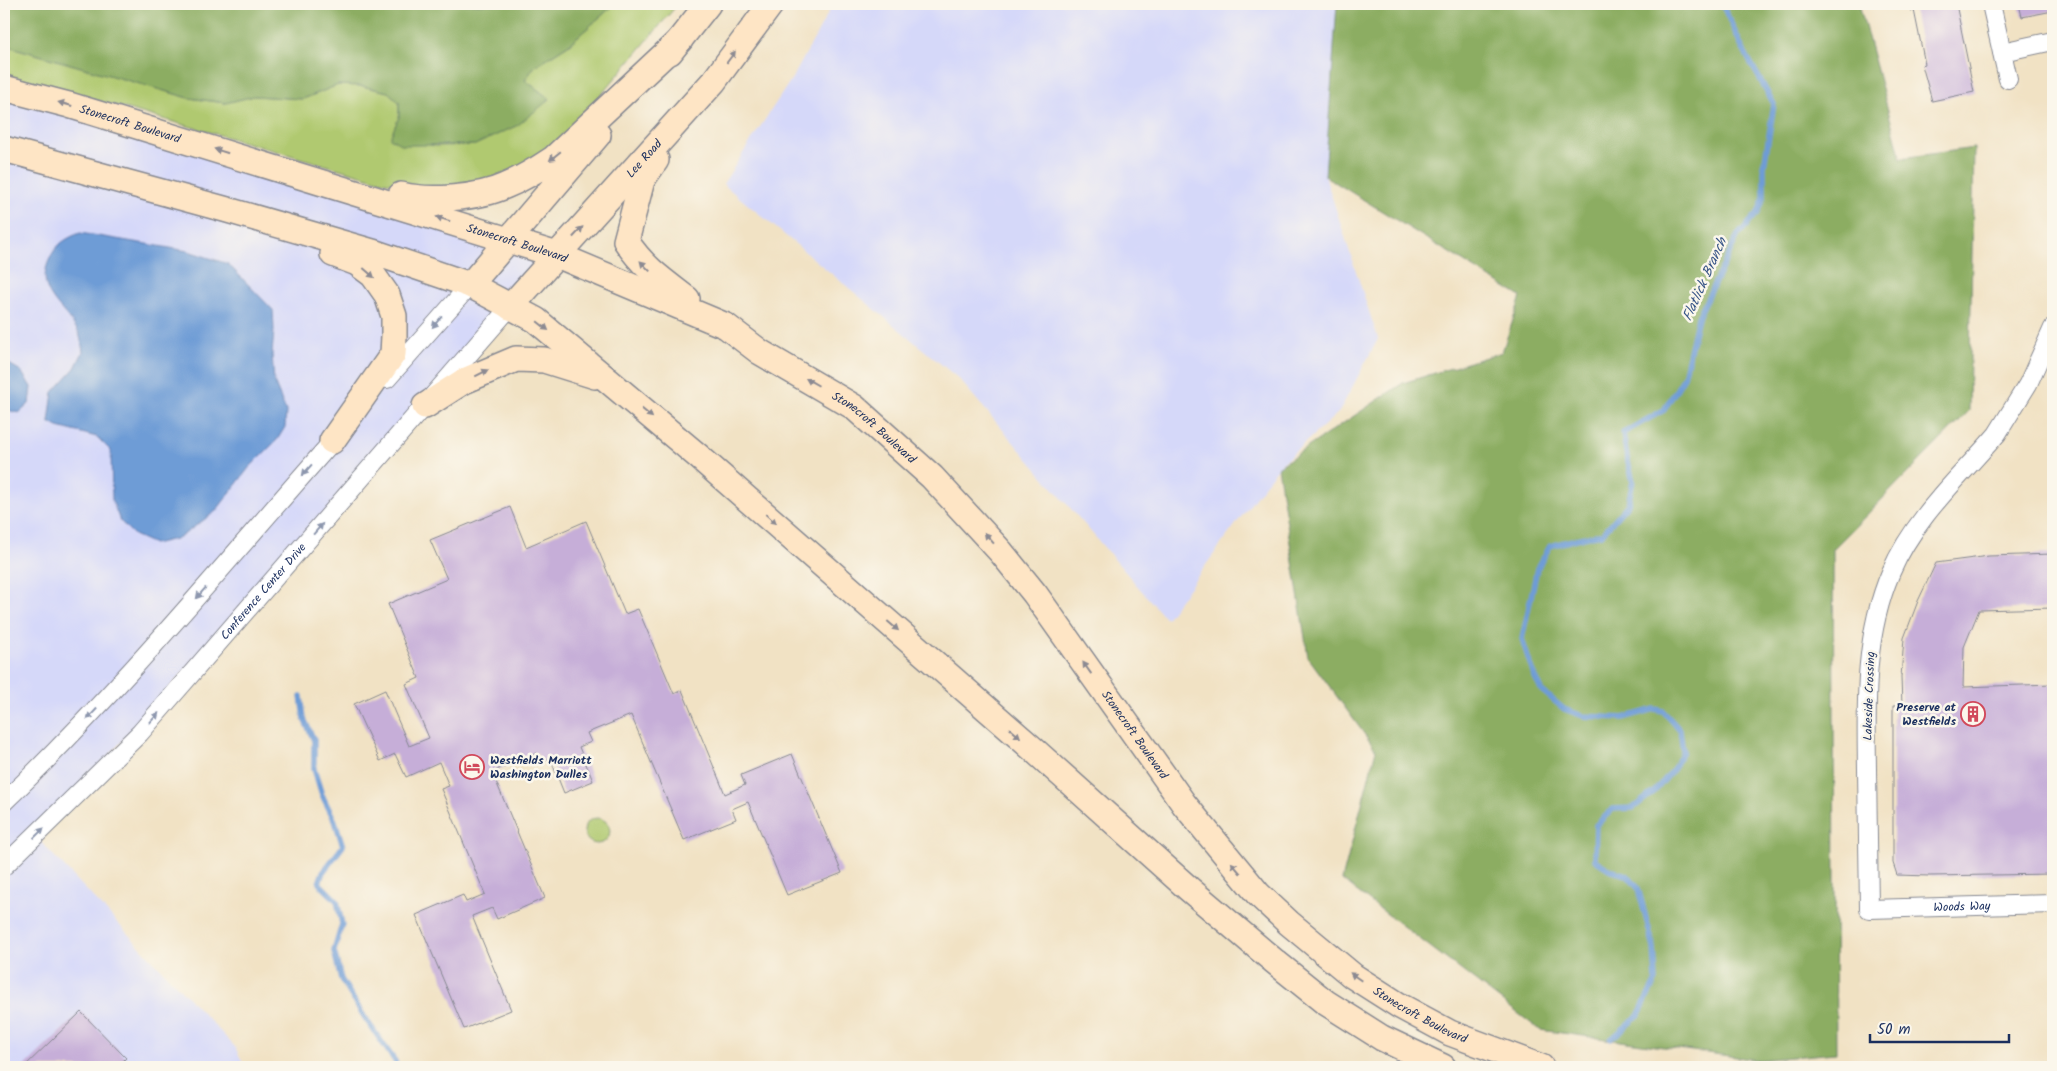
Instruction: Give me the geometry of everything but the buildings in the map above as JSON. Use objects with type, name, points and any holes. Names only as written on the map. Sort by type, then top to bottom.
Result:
[{"type":"main road","points":[[470,285],[680,40],[708,4]]},
{"type":"main road","name":"Lee Road","points":[[510,307],[714,81],[771,4]]},
{"type":"main road","points":[[257,162],[412,198],[452,197],[504,187],[553,159],[680,40]]},
{"type":"main road","points":[[714,81],[642,180],[626,241],[637,258],[650,272],[726,326]]},
{"type":"main road","name":"Stonecroft Boulevard","points":[[4,88],[69,105],[557,254],[726,326],[760,352],[854,407],[932,476],[973,520],[1035,594],[1184,804],[1258,894],[1289,923],[1353,976],[1400,1006],[1450,1032],[1541,1067]]},
{"type":"main road","points":[[4,149],[376,253],[470,285],[536,320],[698,456],[1034,750],[1189,889],[1274,961],[1334,1007],[1382,1038],[1443,1067]]},
{"type":"main road","points":[[61,165],[133,197],[326,252],[357,263],[373,275],[386,295],[394,316],[393,354],[332,441]]},
{"type":"main road","points":[[425,406],[464,381],[516,359],[544,360],[610,381]]},
{"type":"street","points":[[1991,4],[2008,79]]},
{"type":"street","points":[[2002,52],[2053,41]]},
{"type":"street","points":[[4,802],[74,733],[152,649],[470,285]]},
{"type":"street","name":"Conference Center Drive","points":[[4,866],[140,733],[510,307]]},
{"type":"street","name":"Lakeside Crossing","points":[[1868,909],[1866,692],[1874,629],[1880,604],[1891,571],[1908,540],[1941,497],[1997,434],[2028,384],[2053,332]]},
{"type":"street","name":"Woods Way","points":[[1868,909],[2053,904]]},
{"type":"shaded area","points":[[833,4],[1337,4],[1325,176],[1378,339],[1339,412],[1278,467],[1166,619],[959,379],[723,184],[796,72]]},
{"type":"shaded area","points":[[4,97],[557,255],[36,837],[235,1047],[245,1067],[4,1067]]},
{"type":"green space","points":[[4,4],[615,4],[568,45],[535,66],[525,80],[550,99],[518,125],[475,145],[402,145],[390,138],[399,117],[399,102],[388,92],[362,86],[338,85],[303,99],[254,96],[226,103],[189,98],[4,45]]},
{"type":"green space","points":[[615,4],[678,4],[562,141],[493,184],[417,188],[385,182],[4,74],[4,45],[189,98],[225,103],[254,96],[303,99],[338,85],[362,86],[388,92],[399,102],[399,117],[391,137],[435,146],[475,145],[518,125],[542,93],[525,80],[535,66],[568,45]]},
{"type":"green space","points":[[1337,4],[1859,4],[1901,158],[1974,148],[1969,411],[1833,549],[1836,1053],[1758,1060],[1540,1030],[1342,880],[1376,750],[1308,657],[1278,467],[1403,383],[1502,352],[1521,297],[1325,176]]},
{"type":"green space","points":[[597,818],[606,822],[610,831],[606,840],[597,844],[588,840],[584,831],[588,822]]},
{"type":"water","points":[[80,233],[188,251],[228,264],[273,310],[272,354],[274,382],[286,411],[285,427],[277,440],[248,469],[216,511],[179,538],[154,544],[134,535],[120,521],[112,500],[111,451],[97,437],[58,427],[49,422],[53,392],[75,368],[83,352],[79,333],[52,298],[45,280],[46,269],[51,256],[60,244]]},
{"type":"water","points":[[4,361],[21,371],[31,387],[29,404],[19,413],[4,409]]},
{"type":"waterway","name":"Flatlick Branch","points":[[1611,1039],[1638,1016],[1656,980],[1654,948],[1638,888],[1627,875],[1612,871],[1595,860],[1596,825],[1613,809],[1633,808],[1655,791],[1673,770],[1683,751],[1680,730],[1663,711],[1655,709],[1623,718],[1583,716],[1564,709],[1541,690],[1533,673],[1522,639],[1537,569],[1550,546],[1602,534],[1628,504],[1633,481],[1623,433],[1664,410],[1684,377],[1698,317],[1738,235],[1758,213],[1764,197],[1764,166],[1774,104],[1744,51],[1722,4]]},
{"type":"waterway","points":[[301,696],[304,719],[314,740],[314,769],[322,795],[335,821],[343,846],[323,872],[319,883],[337,901],[342,924],[334,951],[341,979],[395,1061],[397,1067]]},
{"type":"place","name":"Preserve at Westfields","points":[[1973,714]]},
{"type":"place","name":"Westfields Marriott Washington Dulles","points":[[472,767]]}]
